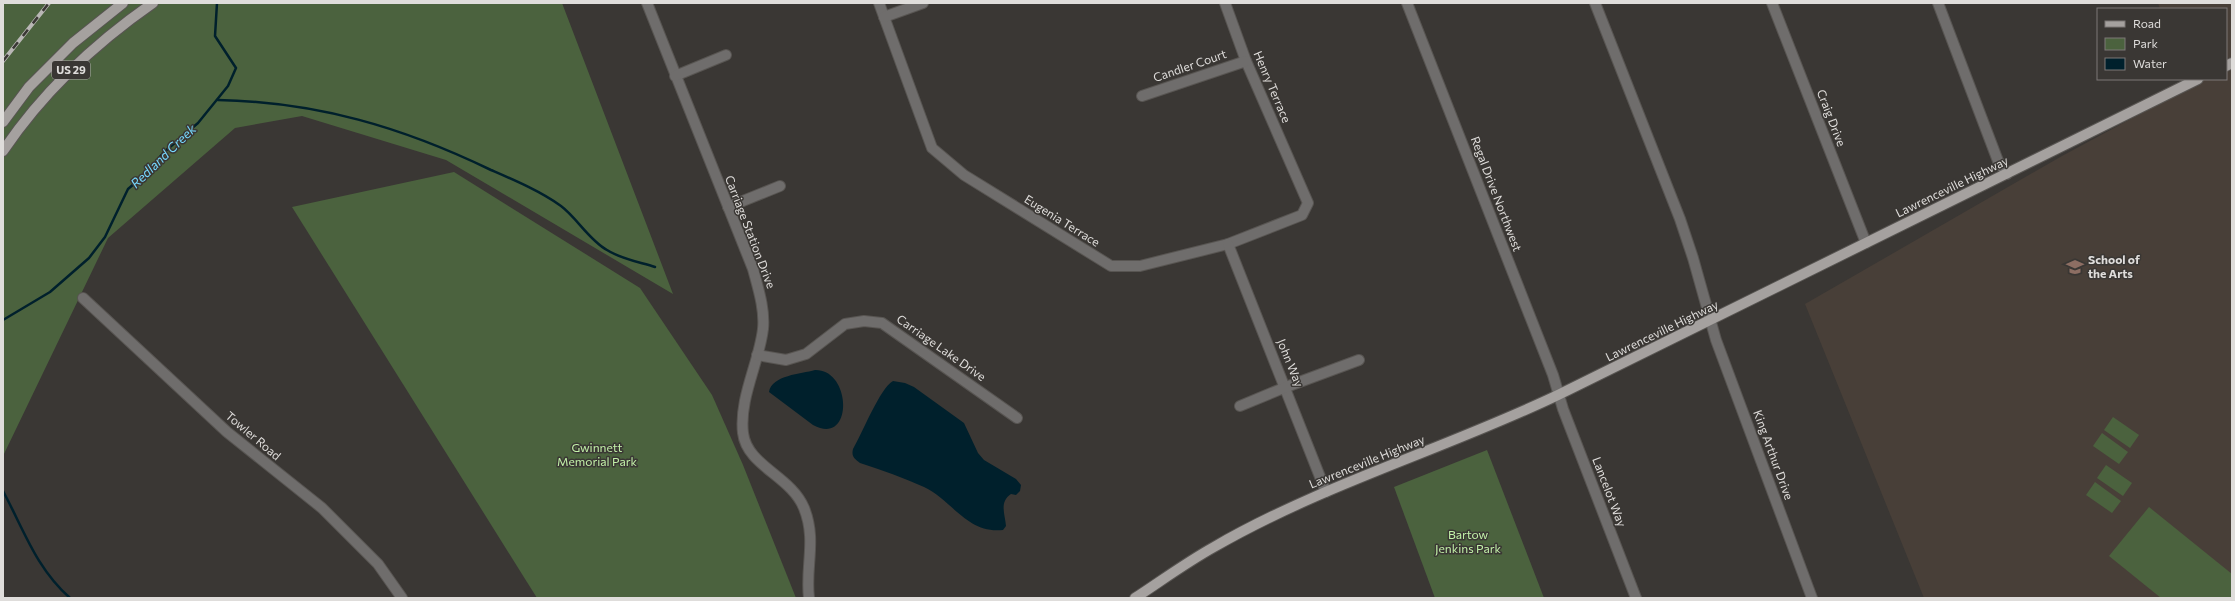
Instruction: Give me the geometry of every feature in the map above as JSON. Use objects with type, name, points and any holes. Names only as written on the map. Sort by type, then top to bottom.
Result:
[{"type":"main road","name":"US 29","points":[[3,122],[29,87],[73,43],[123,3]]},
{"type":"main road","name":"US 29","points":[[3,151],[31,113],[53,87],[113,32],[152,3]]},
{"type":"main road","name":"Lawrenceville Highway","points":[[1135,598],[1214,547],[1326,492],[1511,418],[1711,322],[1866,243],[2196,80]]},
{"type":"street","name":"Carriage Station Drive","points":[[647,3],[753,270],[762,300],[763,328],[742,418],[743,435],[752,456],[788,483],[804,508],[812,540],[807,582],[809,598]]},
{"type":"street","name":"Eugenia Terrace","points":[[879,3],[932,148],[964,175],[1111,266],[1140,266],[1228,244],[1302,215],[1308,203],[1298,180]]},
{"type":"street","points":[[884,17],[923,3]]},
{"type":"street","name":"Henry Terrace","points":[[1225,3],[1246,61],[1298,180]]},
{"type":"street","name":"Regal Drive Northwest","points":[[1407,3],[1553,375],[1558,395]]},
{"type":"street","points":[[1595,3],[1680,219],[1693,258],[1711,322]]},
{"type":"street","name":"Craig Drive","points":[[1772,3],[1866,243]]},
{"type":"street","points":[[1938,3],[1998,161],[2008,174]]},
{"type":"street","points":[[675,76],[726,55]]},
{"type":"street","name":"Candler Court","points":[[1142,96],[1246,61]]},
{"type":"street","points":[[728,207],[780,186]]},
{"type":"street","name":"John Way","points":[[1228,244],[1286,387],[1326,492]]},
{"type":"street","name":"Towler Road","points":[[83,298],[227,432],[322,508],[378,564],[402,598]]},
{"type":"street","name":"Carriage Lake Drive","points":[[757,355],[786,360],[806,354],[844,324],[864,321],[882,322],[1017,418]]},
{"type":"street","name":"King Arthur Drive","points":[[1711,322],[1812,598]]},
{"type":"street","points":[[1240,406],[1286,387],[1360,360]]},
{"type":"street","name":"Lancelot Way","points":[[1558,395],[1636,598]]},
{"type":"shaded area","points":[[2158,3],[2232,3],[2232,598],[1924,598],[1805,304],[2062,156],[2190,87],[2188,80],[2227,80],[2227,8],[2160,8]]},
{"type":"green space","points":[[3,3],[562,3],[673,294],[446,160],[302,116],[235,128],[108,238],[3,456]]},
{"type":"green space","name":"Gwinnett Memorial Park","points":[[454,172],[640,288],[712,395],[743,465],[796,598],[537,598],[292,207]]},
{"type":"green space","points":[[2113,417],[2139,435],[2130,448],[2104,430]]},
{"type":"green space","points":[[2102,433],[2128,452],[2119,464],[2093,446]]},
{"type":"green space","name":"Bartow Jenkins Park","points":[[1487,450],[1544,598],[1435,598],[1394,487]]},
{"type":"green space","points":[[2106,465],[2132,483],[2123,496],[2097,478]]},
{"type":"green space","points":[[2095,482],[2121,501],[2112,513],[2086,495]]},
{"type":"green space","points":[[2149,507],[2232,574],[2232,598],[2161,598],[2109,556]]},
{"type":"water","points":[[815,370],[827,373],[836,381],[841,393],[843,405],[841,417],[836,426],[826,429],[813,425],[769,392],[771,386],[781,379],[795,374]]},
{"type":"water","points":[[893,381],[905,383],[914,387],[964,423],[978,453],[984,460],[1016,479],[1021,485],[1020,491],[1016,495],[1011,494],[1005,501],[1004,508],[1006,526],[1003,530],[990,530],[980,527],[970,522],[944,500],[924,487],[893,474],[860,463],[854,458],[853,449],[877,402],[888,385]]},
{"type":"waterway","name":"Redland Creek","points":[[3,320],[50,292],[89,258],[105,237],[128,189],[148,172],[163,153],[198,123],[228,86],[236,68],[215,36],[217,3]]},
{"type":"waterway","points":[[218,100],[255,102],[324,112],[392,129],[425,141],[536,191],[561,206],[594,241],[607,250],[624,258],[655,267]]},
{"type":"waterway","points":[[3,491],[39,561],[58,586],[70,598]]},
{"type":"railway","points":[[3,61],[49,3]]},
{"type":"place","name":"School of the Arts","points":[[2075,267]]}]
